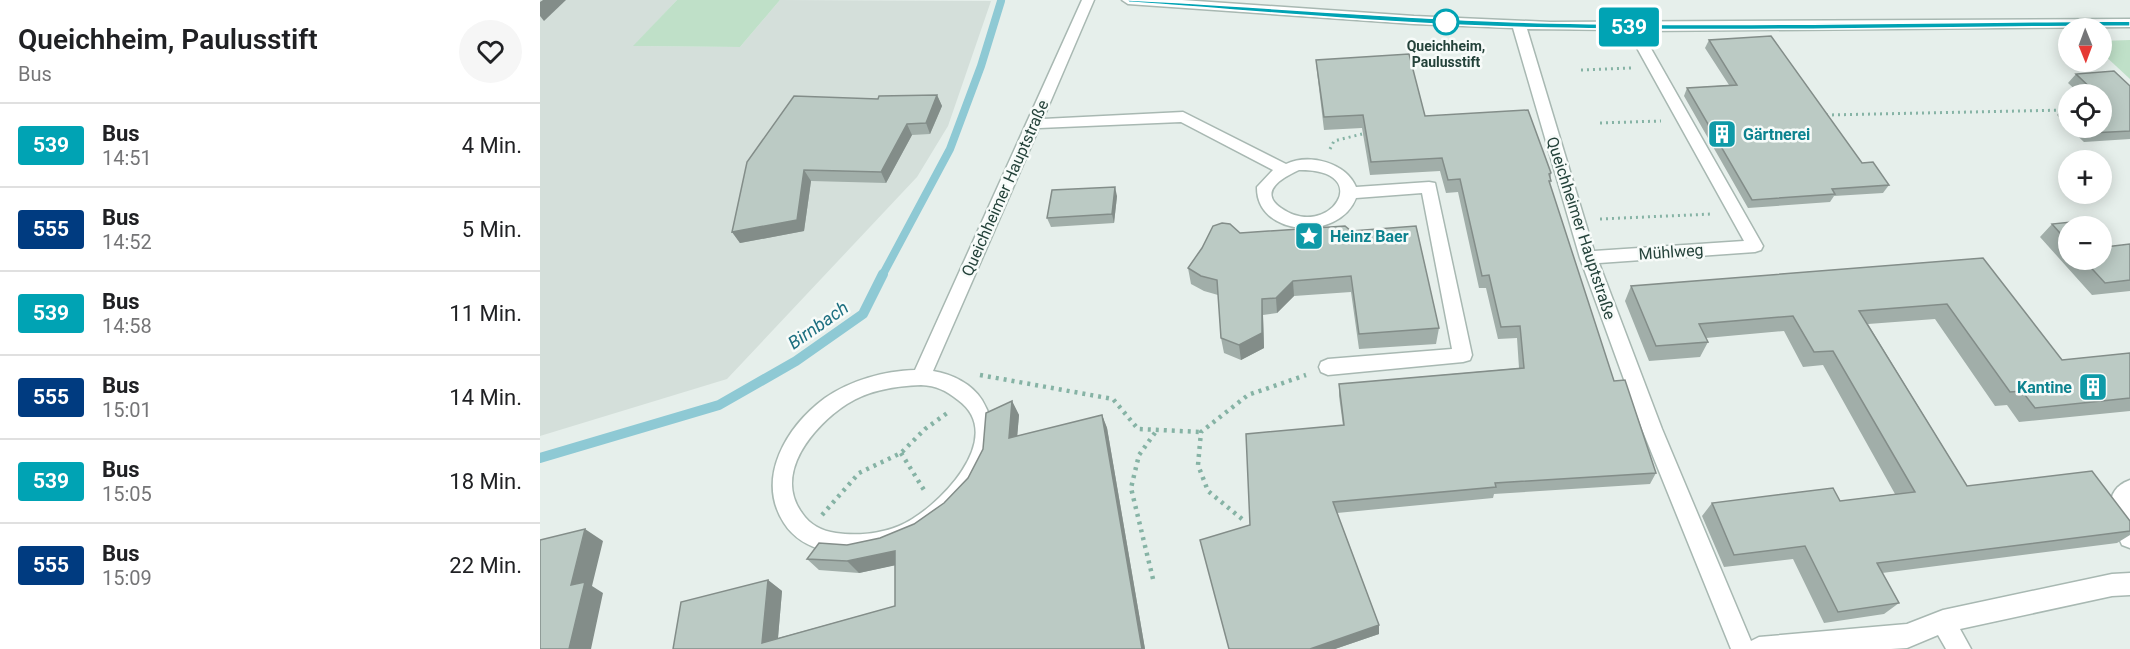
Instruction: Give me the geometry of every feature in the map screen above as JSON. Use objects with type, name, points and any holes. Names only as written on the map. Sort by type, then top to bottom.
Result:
[{"type":"street","name":"Queichheimer Hauptstraße","points":[[921,377],[1088,0]]},
{"type":"street","points":[[1128,0],[1519,25],[1632,27],[2130,23]]},
{"type":"street","name":"Queichheimer Hauptstraße","points":[[1519,25],[1588,258],[1652,429],[1743,649]]},
{"type":"street","points":[[1632,27],[1737,213]]},
{"type":"street","points":[[1033,124],[1183,117],[1284,169]]},
{"type":"street","points":[[1297,165],[1323,166],[1343,178],[1349,193],[1346,205],[1327,219],[1306,223],[1284,219],[1273,213],[1265,204],[1263,194],[1266,184],[1273,175],[1297,165]]},
{"type":"street","points":[[1329,367],[1463,356],[1429,187],[1349,193]]},
{"type":"street","name":"Mühlweg","points":[[1588,258],[1755,246],[1737,213]]},
{"type":"street","points":[[921,377],[947,382],[968,397],[980,413],[985,436],[979,463],[963,489],[939,513],[913,530],[894,537],[855,545],[828,543],[806,533],[786,512],[781,484],[788,453],[808,424],[833,403],[862,387],[892,378],[921,377]]},
{"type":"street","points":[[2130,489],[2122,495],[2119,510],[2130,538]]},
{"type":"street","points":[[1759,649],[1907,636],[1943,621],[2112,585],[2130,584]]},
{"type":"street","points":[[1943,621],[1959,649]]},
{"type":"path","points":[[1581,70],[1657,68]]},
{"type":"path","points":[[1826,115],[2058,110]]},
{"type":"path","points":[[1600,123],[1685,120]]},
{"type":"path","points":[[1323,166],[1334,141],[1362,134]]},
{"type":"path","points":[[1576,220],[1737,213]]},
{"type":"path","points":[[978,374],[1113,399],[1138,429],[1201,432],[1248,395],[1329,367]]},
{"type":"path","points":[[806,533],[859,473],[901,453],[925,429],[968,397]]},
{"type":"path","points":[[1153,579],[1131,488],[1139,455],[1157,430]]},
{"type":"path","points":[[1201,432],[1198,465],[1208,491],[1242,519]]},
{"type":"path","points":[[901,453],[939,513]]},
{"type":"shaded area","points":[[540,0],[677,0],[634,46],[740,47],[780,0],[991,1],[948,126],[917,177],[727,379],[540,436]]},
{"type":"green space","points":[[677,0],[780,0],[740,47],[633,46]]},
{"type":"green space","points":[[2130,40],[2130,79],[2112,62],[2112,41]]},
{"type":"building","points":[[1771,36],[1862,163],[1873,162],[1889,185],[1832,189],[1835,194],[1752,200],[1687,88],[1737,85],[1709,40]]},
{"type":"building","points":[[1409,54],[1425,116],[1528,110],[1551,173],[1549,174],[1551,181],[1549,181],[1614,381],[1625,380],[1656,473],[1495,483],[1496,487],[1333,502],[1379,625],[1310,649],[1229,649],[1200,540],[1250,525],[1246,434],[1344,425],[1339,384],[1524,368],[1520,326],[1501,327],[1489,275],[1482,276],[1460,179],[1448,180],[1442,158],[1371,162],[1363,115],[1324,117],[1316,60]]},
{"type":"building","points":[[2112,71],[2130,86],[2130,131],[2112,132],[2112,84],[2086,84],[2076,74]]},
{"type":"building","points":[[937,95],[926,123],[907,124],[881,172],[804,170],[797,220],[732,232],[747,162],[794,96],[878,99],[879,96]]},
{"type":"building","points":[[1115,187],[1112,214],[1047,218],[1052,190]]},
{"type":"building","points":[[1222,223],[1230,224],[1240,233],[1345,226],[1351,231],[1416,226],[1439,328],[1359,334],[1351,276],[1293,281],[1276,298],[1262,299],[1262,333],[1239,345],[1221,338],[1217,280],[1201,276],[1188,268],[1202,248],[1213,226]]},
{"type":"building","points":[[2130,244],[2130,280],[2105,283],[2093,270],[2112,270],[2112,246]]},
{"type":"building","points":[[1983,258],[2062,360],[2130,353],[2130,398],[2035,408],[2022,391],[2010,392],[1947,304],[1859,311],[1967,486],[2092,471],[2130,521],[2130,531],[1877,563],[1899,603],[1838,612],[1805,546],[1734,555],[1712,503],[1833,488],[1840,501],[1915,492],[1833,351],[1814,352],[1793,316],[1699,324],[1708,342],[1656,346],[1631,286]]},
{"type":"building","points":[[1012,401],[1009,438],[1102,415],[1142,649],[673,649],[681,602],[768,580],[762,643],[895,606],[895,551],[847,561],[807,559],[819,543],[847,545],[880,538],[914,524],[944,503],[968,478],[983,449],[986,413]]},
{"type":"building","points":[[585,529],[571,585],[585,582],[569,649],[540,649],[540,540]]},
{"type":"waterway","name":"Birnbach","points":[[882,276],[950,149],[981,66],[1001,1]]},
{"type":"waterway","name":"Birnbach","points":[[540,458],[719,405],[796,361],[863,314],[882,276]]},
{"type":"bus line","name":"539","points":[[1129,0],[1487,24],[1550,26],[2130,23]]},
{"type":"place","name":"Queichheim, Paulusstift","points":[[1446,22]]},
{"type":"place","name":"Gärtnerei","points":[[1722,134]]},
{"type":"place","name":"Heinz Baer","points":[[1309,236]]},
{"type":"place","name":"Kantine","points":[[2093,387]]}]
